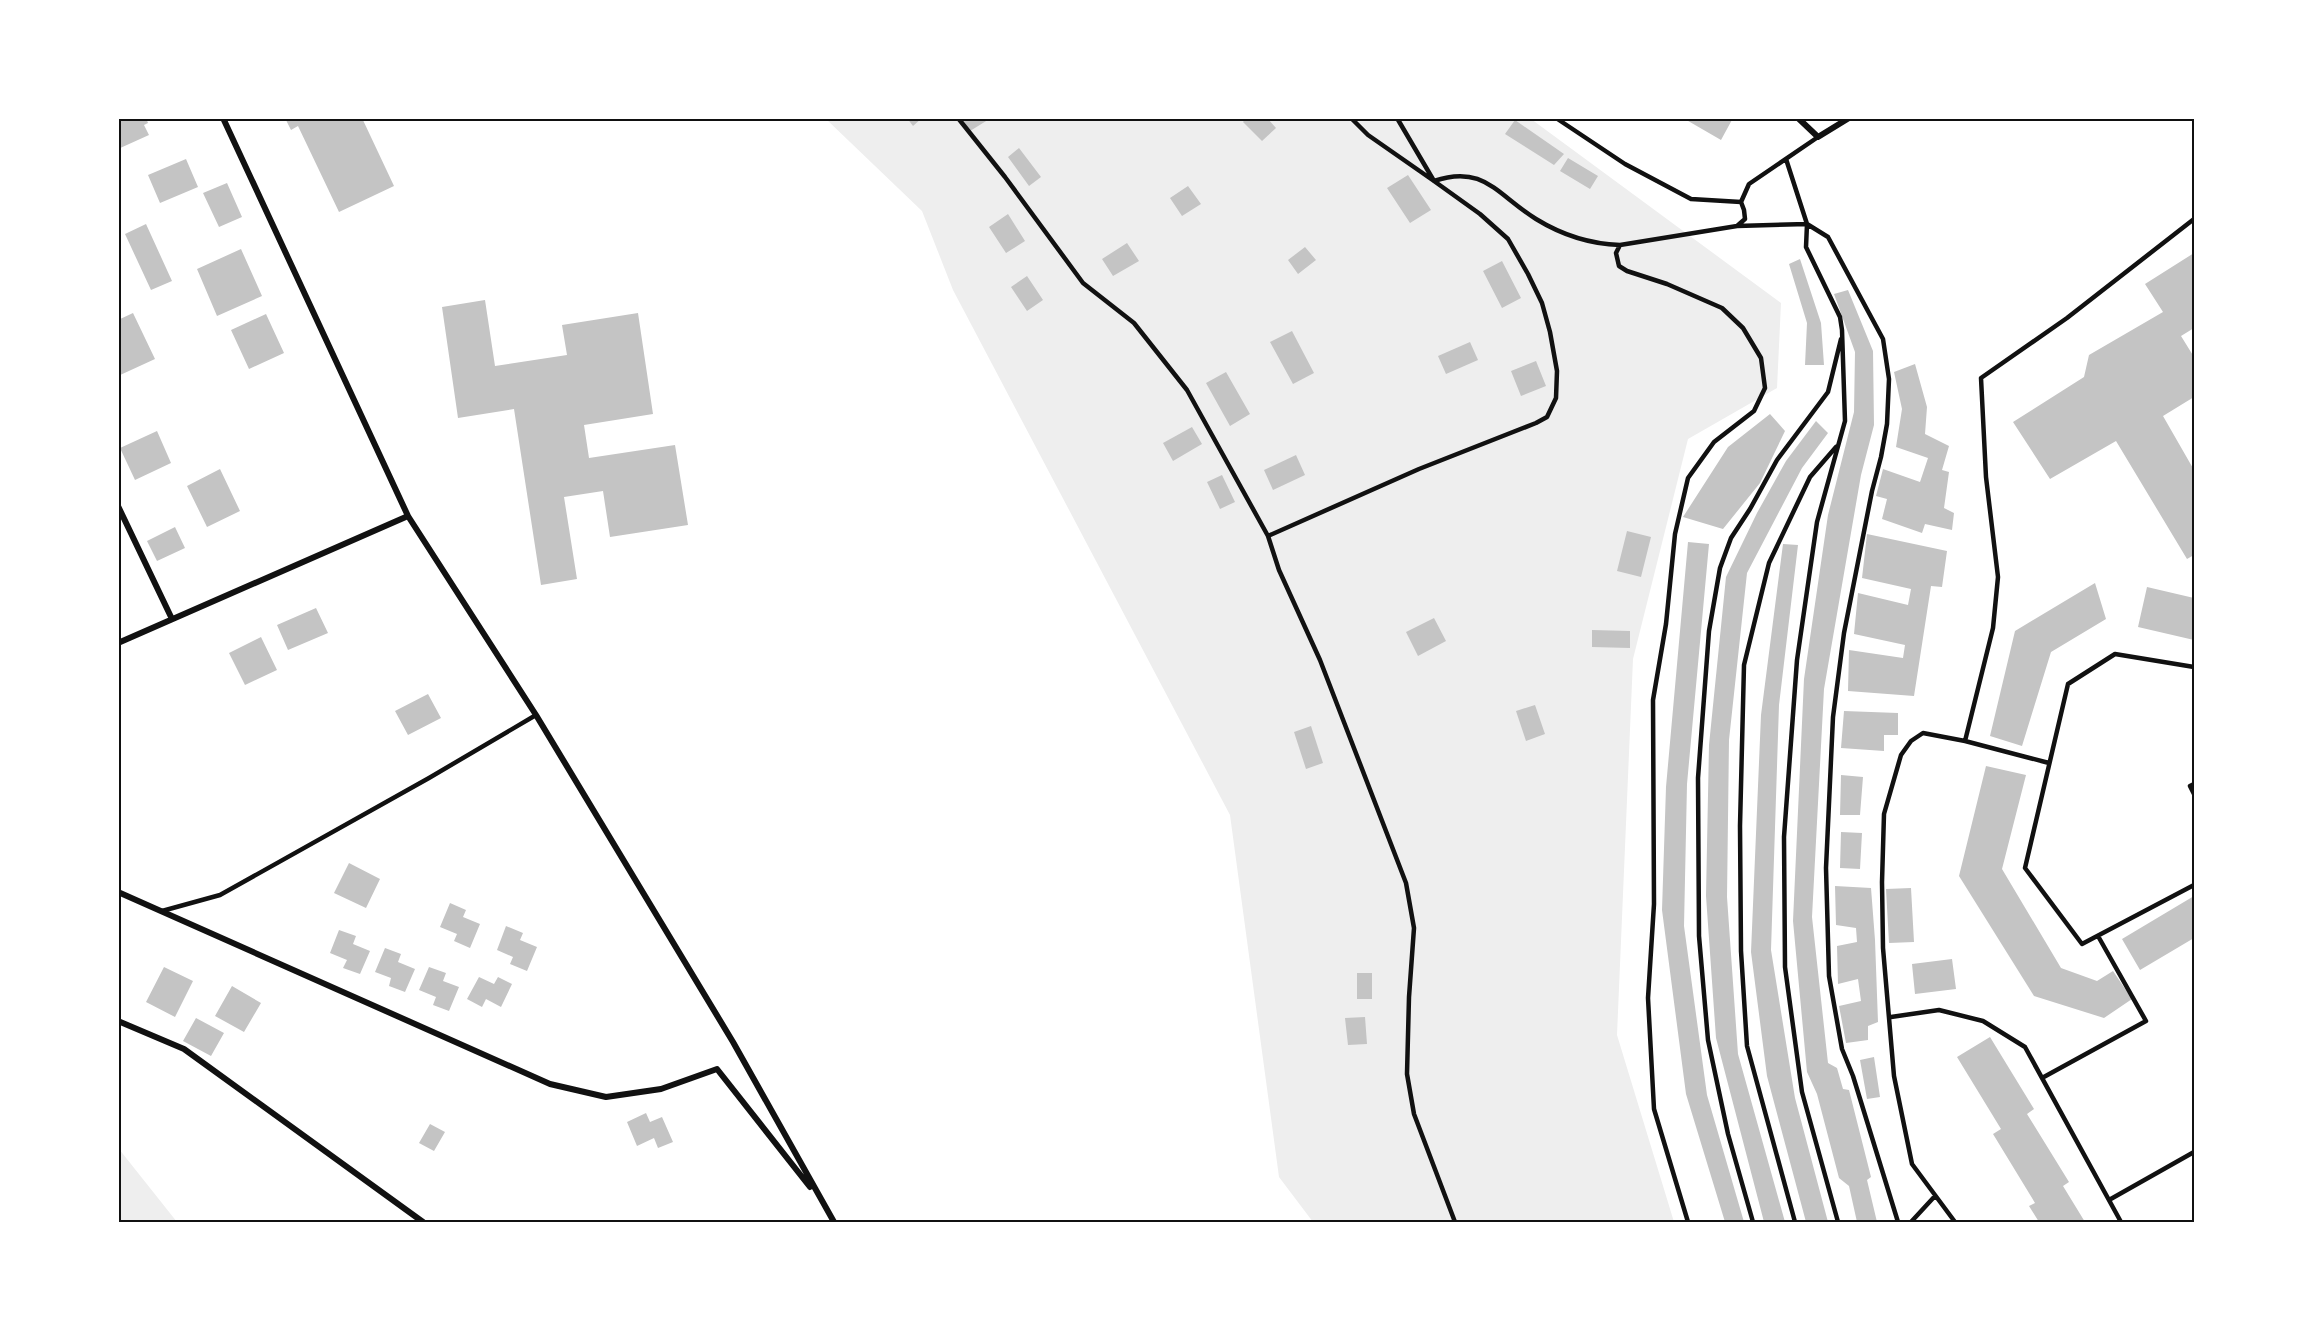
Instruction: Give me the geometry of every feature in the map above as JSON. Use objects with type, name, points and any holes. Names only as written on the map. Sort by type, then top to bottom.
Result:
[{"type":"street","points":[[223,118],[408,516],[536,715],[733,1042],[834,1222]]},
{"type":"street","points":[[1798,118],[1818,137],[1849,118]]},
{"type":"street","points":[[118,506],[172,619]]},
{"type":"street","points":[[118,643],[408,516]]},
{"type":"street","points":[[118,892],[550,1084],[606,1097],[661,1089],[717,1069],[823,1203]]},
{"type":"street","points":[[118,1021],[184,1049],[423,1222]]},
{"type":"lane","points":[[958,118],[1005,177],[1083,283],[1134,323],[1187,390],[1268,536],[1278,570],[1320,660],[1406,883],[1414,928],[1407,1074],[1414,1114],[1455,1222]]},
{"type":"lane","points":[[1268,536],[1419,470],[1536,423],[1547,417],[1556,398],[1557,371],[1542,303],[1508,239],[1480,214],[1368,135],[1351,118]]},
{"type":"lane","points":[[1397,118],[1434,181]]},
{"type":"lane","points":[[1556,118],[1625,164],[1691,199],[1741,202]]},
{"type":"lane","points":[[1737,226],[1744,219],[1741,202],[1749,184],[1818,137]]},
{"type":"lane","points":[[1786,159],[1807,224],[1806,247],[1840,317],[1842,330],[1845,421],[1817,522],[1797,660],[1784,837],[1785,967],[1800,1080],[1838,1222]]},
{"type":"lane","points":[[1434,181],[1463,174],[1479,178],[1537,220],[1569,237],[1603,244],[1620,245],[1737,226],[1807,224],[1828,237],[1883,339],[1889,379],[1887,424],[1844,633],[1835,706],[1826,868],[1829,976],[1842,1049],[1860,1096],[1898,1222]]},
{"type":"lane","points":[[1965,741],[1994,628],[1998,578],[1986,477],[1981,378],[2067,318],[2194,219]]},
{"type":"lane","points":[[1620,245],[1616,253],[1619,266],[1722,308],[1743,328],[1761,358],[1765,388],[1754,411],[1714,442],[1688,478],[1675,534],[1666,624],[1653,700],[1654,904],[1648,998],[1654,1109],[1688,1222]]},
{"type":"lane","points":[[1753,1222],[1728,1134],[1708,1040],[1699,936],[1698,778],[1709,632],[1720,568],[1731,538],[1777,460],[1828,393],[1842,330]]},
{"type":"lane","points":[[1795,1222],[1747,1046],[1741,940],[1740,826],[1744,665],[1769,563],[1810,477],[1838,444]]},
{"type":"lane","points":[[2194,667],[2115,654],[2068,684],[2025,868],[2082,944],[2194,885]]},
{"type":"lane","points":[[162,911],[220,895],[536,715]]},
{"type":"lane","points":[[1955,1222],[1912,1164],[1894,1076],[1891,1017],[1883,948],[1884,813],[1900,755],[1911,741],[1923,733],[1965,741],[2049,763]]},
{"type":"lane","points":[[2194,784],[2190,786],[2194,794]]},
{"type":"lane","points":[[2042,1078],[2146,1021],[2098,936]]},
{"type":"lane","points":[[1891,1017],[1939,1010],[1983,1021],[2025,1047],[2121,1222]]},
{"type":"lane","points":[[2109,1200],[2194,1152]]},
{"type":"lane","points":[[1911,1222],[1935,1196]]},
{"type":"shaded area","points":[[826,119],[1531,119],[1781,303],[1777,388],[1688,439],[1633,659],[1617,1035],[1674,1222],[1313,1222],[1279,1177],[1230,815],[953,290],[922,211]]},
{"type":"shaded area","points":[[119,1149],[177,1222],[119,1222]]},
{"type":"building","points":[[118,118],[146,118],[148,123],[144,125],[149,135],[118,149]]},
{"type":"building","points":[[285,118],[362,118],[394,186],[339,212],[298,126],[291,130]]},
{"type":"building","points":[[907,118],[922,118],[913,126]]},
{"type":"building","points":[[962,118],[991,118],[970,131]]},
{"type":"building","points":[[1246,118],[1267,118],[1276,128],[1262,141],[1243,122]]},
{"type":"building","points":[[1683,118],[1733,118],[1721,140]]},
{"type":"building","points":[[1515,120],[1564,154],[1554,165],[1505,134]]},
{"type":"building","points":[[1019,148],[1041,177],[1029,186],[1008,157]]},
{"type":"building","points":[[1568,158],[1598,176],[1590,189],[1560,171]]},
{"type":"building","points":[[186,159],[198,187],[160,203],[148,175]]},
{"type":"building","points":[[1408,175],[1431,210],[1410,223],[1387,188]]},
{"type":"building","points":[[227,183],[242,217],[219,227],[203,193]]},
{"type":"building","points":[[1188,186],[1201,204],[1182,216],[1170,198]]},
{"type":"building","points":[[1008,214],[1025,241],[1006,253],[989,227]]},
{"type":"building","points":[[146,224],[172,281],[151,290],[125,234]]},
{"type":"building","points":[[1127,243],[1139,261],[1113,276],[1102,259]]},
{"type":"building","points":[[1305,247],[1316,260],[1298,274],[1288,260]]},
{"type":"building","points":[[241,249],[262,296],[217,316],[197,269]]},
{"type":"building","points":[[2194,253],[2194,328],[2181,336],[2194,357],[2194,397],[2163,416],[2194,470],[2194,555],[2187,559],[2116,441],[2050,479],[2013,422],[2084,377],[2089,355],[2163,312],[2145,284]]},
{"type":"building","points":[[1800,259],[1821,323],[1824,365],[1805,365],[1807,323],[1789,264]]},
{"type":"building","points":[[1502,261],[1521,298],[1502,308],[1483,271]]},
{"type":"building","points":[[1027,276],[1043,300],[1027,311],[1011,287]]},
{"type":"building","points":[[1848,290],[1873,351],[1874,425],[1861,475],[1824,689],[1812,917],[1828,1063],[1837,1068],[1843,1089],[1849,1090],[1871,1177],[1867,1180],[1877,1222],[1857,1222],[1849,1186],[1839,1178],[1817,1094],[1807,1072],[1793,921],[1804,679],[1828,515],[1854,412],[1855,352],[1834,294]]},
{"type":"building","points":[[485,300],[495,366],[567,355],[562,325],[638,313],[653,414],[584,425],[589,458],[675,445],[688,525],[610,537],[603,491],[564,497],[577,579],[541,585],[514,409],[458,418],[442,307]]},
{"type":"building","points":[[133,313],[155,359],[118,376],[118,320]]},
{"type":"building","points":[[266,314],[284,353],[249,369],[231,330]]},
{"type":"building","points":[[1292,331],[1314,373],[1293,384],[1270,342]]},
{"type":"building","points":[[1470,342],[1478,360],[1446,374],[1438,356]]},
{"type":"building","points":[[1536,361],[1546,386],[1521,396],[1511,371]]},
{"type":"building","points":[[1915,364],[1927,407],[1925,434],[1949,446],[1942,470],[1949,472],[1944,508],[1954,513],[1952,530],[1925,524],[1922,533],[1882,519],[1887,499],[1876,496],[1883,469],[1920,482],[1928,458],[1896,447],[1902,409],[1894,372]]},
{"type":"building","points":[[1226,372],[1250,414],[1230,426],[1206,383]]},
{"type":"building","points":[[1770,414],[1785,431],[1760,483],[1723,529],[1683,517],[1728,447]]},
{"type":"building","points":[[1816,421],[1828,433],[1802,468],[1747,573],[1729,740],[1727,897],[1738,1054],[1785,1222],[1764,1222],[1716,1038],[1706,896],[1709,745],[1726,577],[1757,513],[1786,461]]},
{"type":"building","points":[[1192,427],[1202,444],[1173,461],[1163,443]]},
{"type":"building","points":[[157,431],[171,463],[135,480],[120,448]]},
{"type":"building","points":[[1296,455],[1305,475],[1273,490],[1264,470]]},
{"type":"building","points":[[220,469],[240,511],[207,527],[187,486]]},
{"type":"building","points":[[1222,475],[1235,502],[1220,509],[1207,482]]},
{"type":"building","points":[[175,527],[185,548],[157,561],[147,541]]},
{"type":"building","points":[[1627,531],[1651,537],[1641,577],[1617,571]]},
{"type":"building","points":[[1867,534],[1947,551],[1942,587],[1931,586],[1914,696],[1848,691],[1849,650],[1903,658],[1905,645],[1854,634],[1858,593],[1908,605],[1911,589],[1862,578]]},
{"type":"building","points":[[1688,542],[1709,544],[1687,784],[1684,926],[1707,1095],[1744,1222],[1725,1222],[1686,1094],[1662,910],[1666,787]]},
{"type":"building","points":[[1783,544],[1798,545],[1779,705],[1771,950],[1795,1098],[1828,1222],[1806,1222],[1767,1076],[1751,952],[1761,715]]},
{"type":"building","points":[[2095,583],[2106,619],[2051,652],[2022,746],[1990,736],[2015,631]]},
{"type":"building","points":[[2147,587],[2194,598],[2194,640],[2138,627]]},
{"type":"building","points":[[316,608],[328,633],[288,650],[277,625]]},
{"type":"building","points":[[1434,618],[1446,641],[1418,656],[1406,632]]},
{"type":"building","points":[[1592,630],[1630,631],[1630,648],[1592,647]]},
{"type":"building","points":[[261,637],[277,670],[245,685],[229,653]]},
{"type":"building","points":[[428,694],[441,718],[408,735],[395,711]]},
{"type":"building","points":[[1535,705],[1545,734],[1526,741],[1516,711]]},
{"type":"building","points":[[1844,711],[1898,713],[1898,735],[1884,735],[1884,751],[1841,748]]},
{"type":"building","points":[[1311,726],[1323,763],[1306,769],[1294,732]]},
{"type":"building","points":[[1986,766],[2026,775],[2002,869],[2061,968],[2097,981],[2113,971],[2132,999],[2104,1018],[2034,996],[1959,876]]},
{"type":"building","points":[[1841,775],[1863,777],[1860,815],[1840,815]]},
{"type":"building","points":[[1841,832],[1862,833],[1860,869],[1840,868]]},
{"type":"building","points":[[349,863],[380,879],[366,908],[334,893]]},
{"type":"building","points":[[1835,886],[1871,888],[1878,1022],[1868,1026],[1868,1040],[1846,1043],[1839,1006],[1861,1001],[1858,979],[1838,984],[1837,946],[1857,942],[1856,928],[1836,925]]},
{"type":"building","points":[[1911,888],[1914,942],[1889,943],[1886,889]]},
{"type":"building","points":[[2194,896],[2194,938],[2140,970],[2122,939]]},
{"type":"building","points":[[450,903],[466,910],[463,917],[480,924],[470,948],[454,941],[457,934],[440,927]]},
{"type":"building","points":[[506,926],[523,933],[520,940],[537,947],[527,971],[510,964],[513,957],[497,950]]},
{"type":"building","points":[[339,930],[356,936],[353,944],[370,951],[360,974],[343,968],[347,960],[330,953]]},
{"type":"building","points":[[385,948],[401,954],[398,962],[415,969],[405,992],[389,986],[391,978],[375,972]]},
{"type":"building","points":[[1952,959],[1956,989],[1915,994],[1912,964]]},
{"type":"building","points":[[164,967],[193,981],[175,1017],[146,1002]]},
{"type":"building","points":[[429,967],[446,973],[443,981],[459,987],[449,1011],[433,1005],[436,997],[419,990]]},
{"type":"building","points":[[1357,973],[1372,973],[1372,999],[1357,999]]},
{"type":"building","points":[[479,977],[494,984],[498,977],[512,984],[501,1007],[486,999],[482,1007],[467,999]]},
{"type":"building","points":[[232,986],[261,1003],[244,1032],[215,1016]]},
{"type":"building","points":[[1365,1017],[1367,1044],[1348,1045],[1345,1018]]},
{"type":"building","points":[[196,1018],[224,1033],[211,1056],[183,1041]]},
{"type":"building","points":[[1990,1037],[2034,1109],[2027,1114],[2069,1182],[2063,1186],[2085,1222],[2039,1222],[2029,1206],[2035,1203],[1993,1134],[2001,1129],[1957,1057]]},
{"type":"building","points":[[1874,1057],[1880,1097],[1867,1099],[1860,1060]]},
{"type":"building","points":[[646,1113],[650,1122],[662,1117],[673,1142],[658,1148],[654,1138],[637,1146],[627,1122]]},
{"type":"building","points":[[430,1124],[445,1132],[434,1151],[419,1143]]}]
